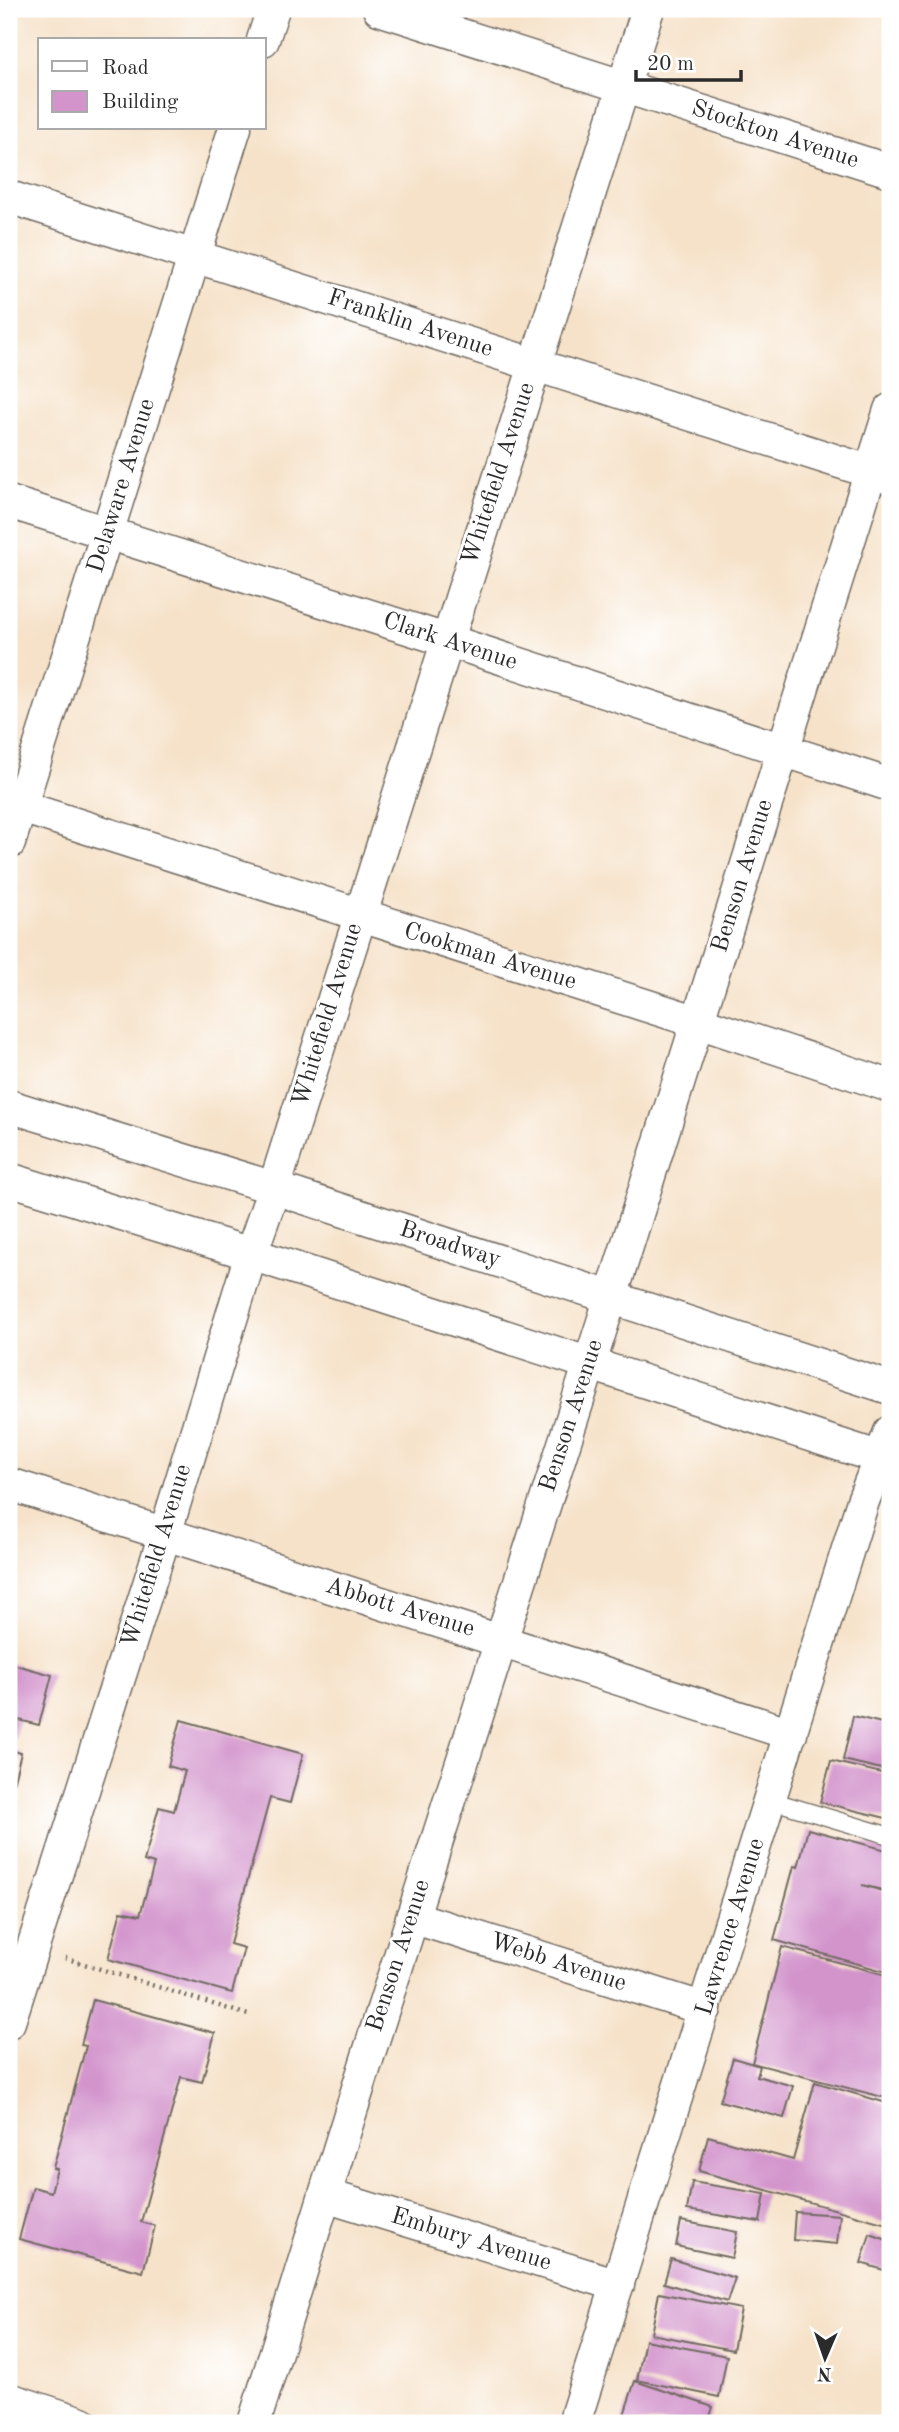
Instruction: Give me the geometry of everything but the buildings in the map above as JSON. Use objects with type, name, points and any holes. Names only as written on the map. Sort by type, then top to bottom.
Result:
[{"type":"street","points":[[264,38],[273,9]]},
{"type":"street","name":"Stockton Avenue","points":[[379,9],[890,171]]},
{"type":"street","name":"Whitefield Avenue","points":[[9,2022],[648,9]]},
{"type":"street","name":"Delaware Avenue","points":[[9,843],[15,805],[107,534],[234,130]]},
{"type":"street","name":"Franklin Avenue","points":[[9,197],[880,475]]},
{"type":"street","name":"Benson Avenue","points":[[254,2423],[783,749],[880,475],[890,410]]},
{"type":"street","name":"Clark Avenue","points":[[9,502],[446,640],[890,785]]},
{"type":"street","name":"Cookman Avenue","points":[[15,805],[890,1086]]},
{"type":"street","name":"Broadway","points":[[9,1106],[274,1188],[890,1388]]},
{"type":"street","points":[[9,1179],[589,1364],[886,1450]]},
{"type":"street","name":"Lawrence Avenue","points":[[574,2423],[863,1502],[886,1450]]},
{"type":"street","name":"Abbott Avenue","points":[[9,1484],[791,1734]]},
{"type":"street","name":"Webb Avenue","points":[[412,1917],[705,2009]]},
{"type":"street","name":"Embury Avenue","points":[[325,2195],[618,2286]]},
{"type":"street","points":[[9,2399],[82,2423]]},
{"type":"lane","points":[[770,1800],[890,1836]]},
{"type":"path","points":[[33,1948],[248,2015]]}]
